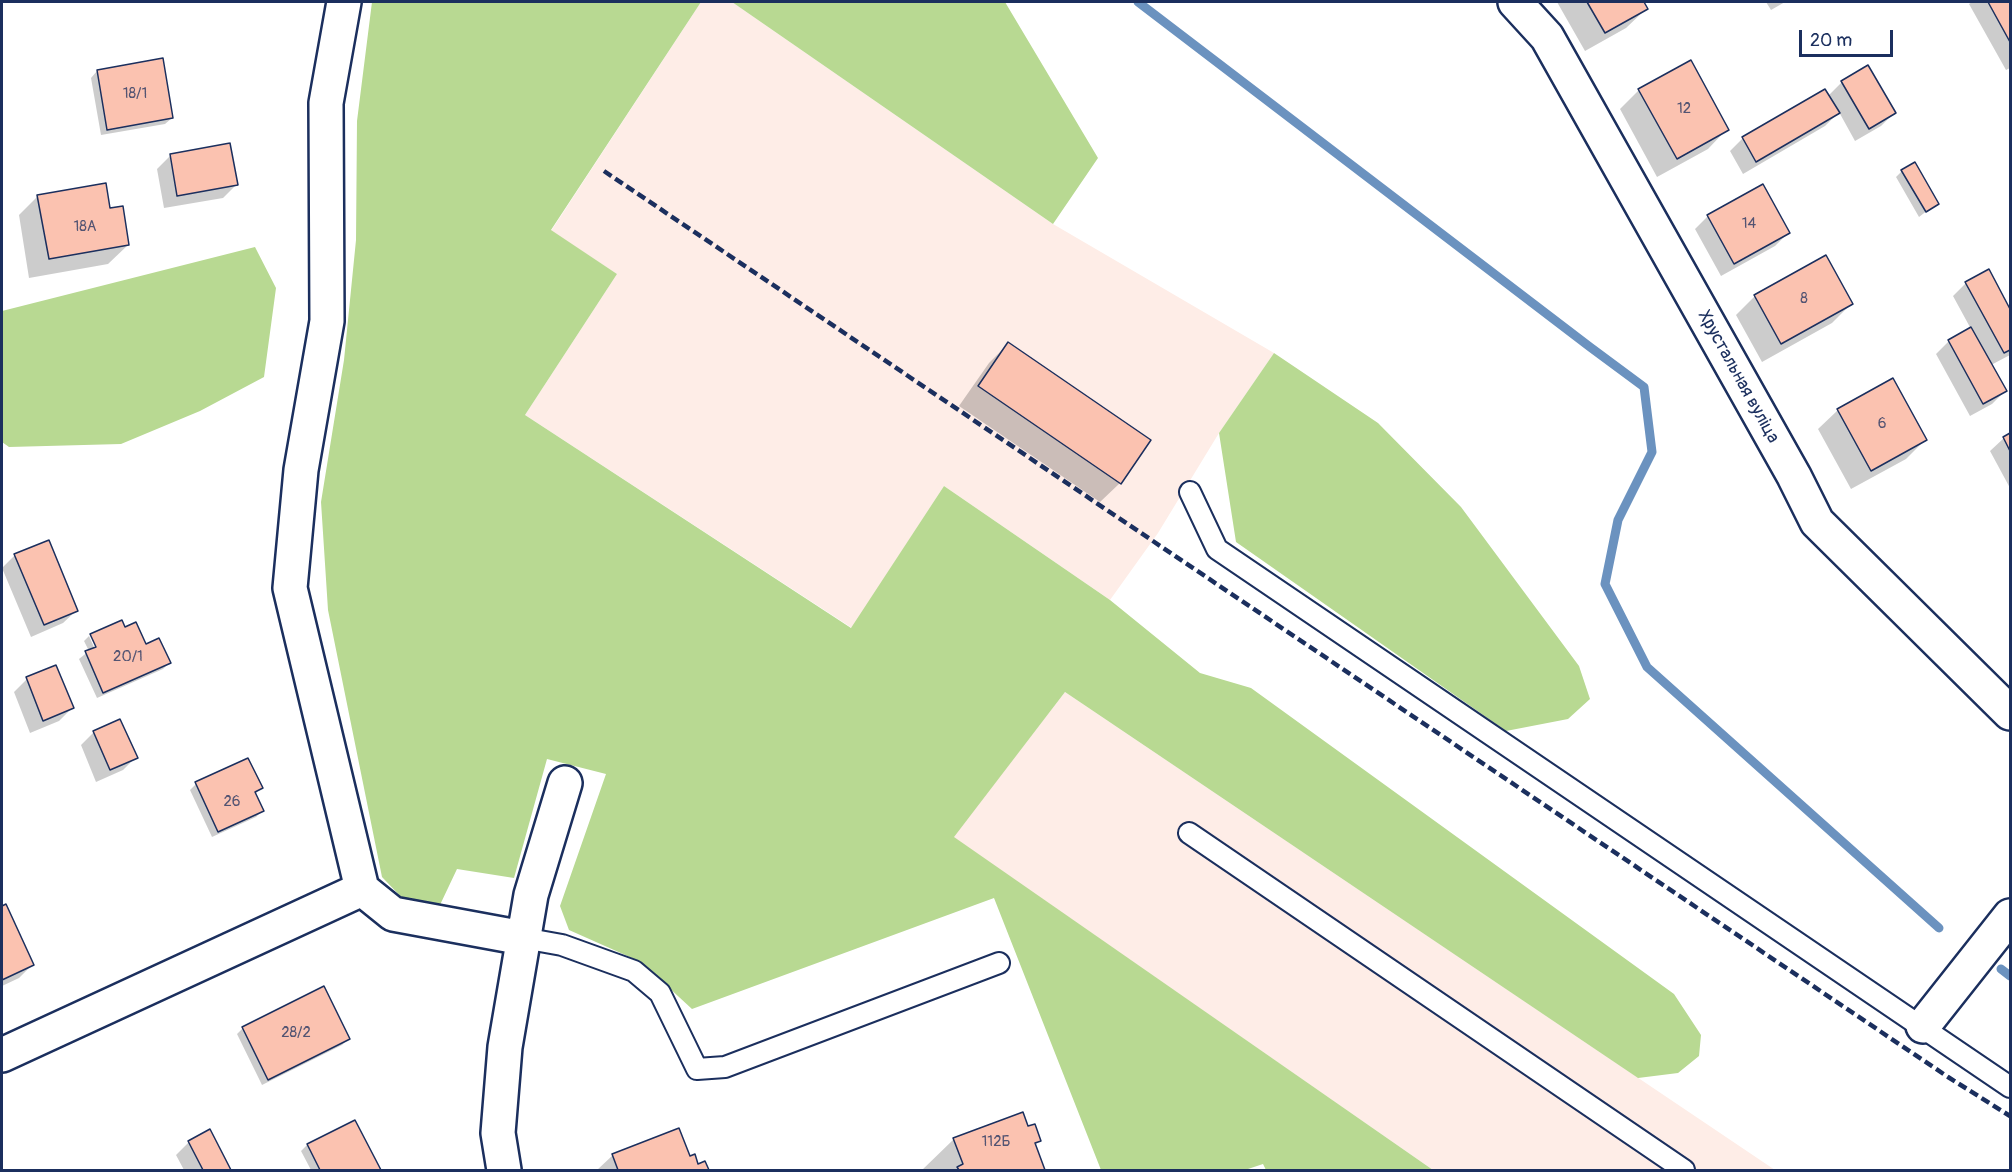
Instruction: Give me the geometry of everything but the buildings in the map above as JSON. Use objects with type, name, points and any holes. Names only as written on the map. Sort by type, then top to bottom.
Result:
[{"type":"street","points":[[344,2],[326,103],[327,321],[301,470],[290,588],[362,889],[393,914],[523,938]]},
{"type":"street","name":"Хрустальная вуліца","points":[[1515,2],[1547,38],[1788,465],[1817,522],[2010,714]]},
{"type":"street","points":[[504,1170],[498,1134],[504,1058],[531,895],[565,783]]},
{"type":"street","points":[[2,1055],[362,889]]},
{"type":"street","points":[[1923,1026],[2010,916]]},
{"type":"lane","points":[[1190,492],[1217,549],[2010,1086]]},
{"type":"lane","points":[[1189,833],[1684,1170]]},
{"type":"lane","points":[[523,938],[562,945],[634,971],[660,993],[697,1069],[725,1067],[999,963]]},
{"type":"shaded area","points":[[701,2],[732,2],[1053,224],[1274,353],[1219,433],[1158,533],[1110,600],[944,486],[852,628],[525,415],[617,274],[551,231]]},
{"type":"shaded area","points":[[1065,692],[1775,1170],[1433,1170],[953,837]]},
{"type":"green space","points":[[372,2],[701,2],[551,230],[617,274],[525,415],[851,628],[944,486],[1110,600],[1200,673],[1251,688],[1674,994],[1701,1035],[1699,1056],[1678,1073],[1638,1078],[1065,692],[954,837],[1433,1170],[1266,1170],[1263,1164],[1245,1170],[1101,1170],[994,898],[692,1009],[641,962],[569,930],[560,906],[606,774],[547,759],[514,878],[457,869],[439,907],[406,902],[382,877],[328,610],[321,502],[344,360],[356,240],[357,121]]},
{"type":"green space","points":[[732,2],[1005,2],[1098,158],[1053,224]]},
{"type":"green space","points":[[255,247],[276,288],[264,377],[200,411],[121,444],[9,447],[2,442],[2,311]]},
{"type":"green space","points":[[1274,353],[1378,423],[1461,507],[1579,666],[1590,699],[1568,719],[1506,731],[1236,542],[1219,433]]},
{"type":"waterway","points":[[1138,2],[1644,387],[1652,452],[1618,520],[1605,584],[1647,667],[1939,928]]},
{"type":"waterway","points":[[2001,969],[2010,976]]},
{"type":"railway","points":[[604,171],[1948,1077],[2010,1116]]}]
